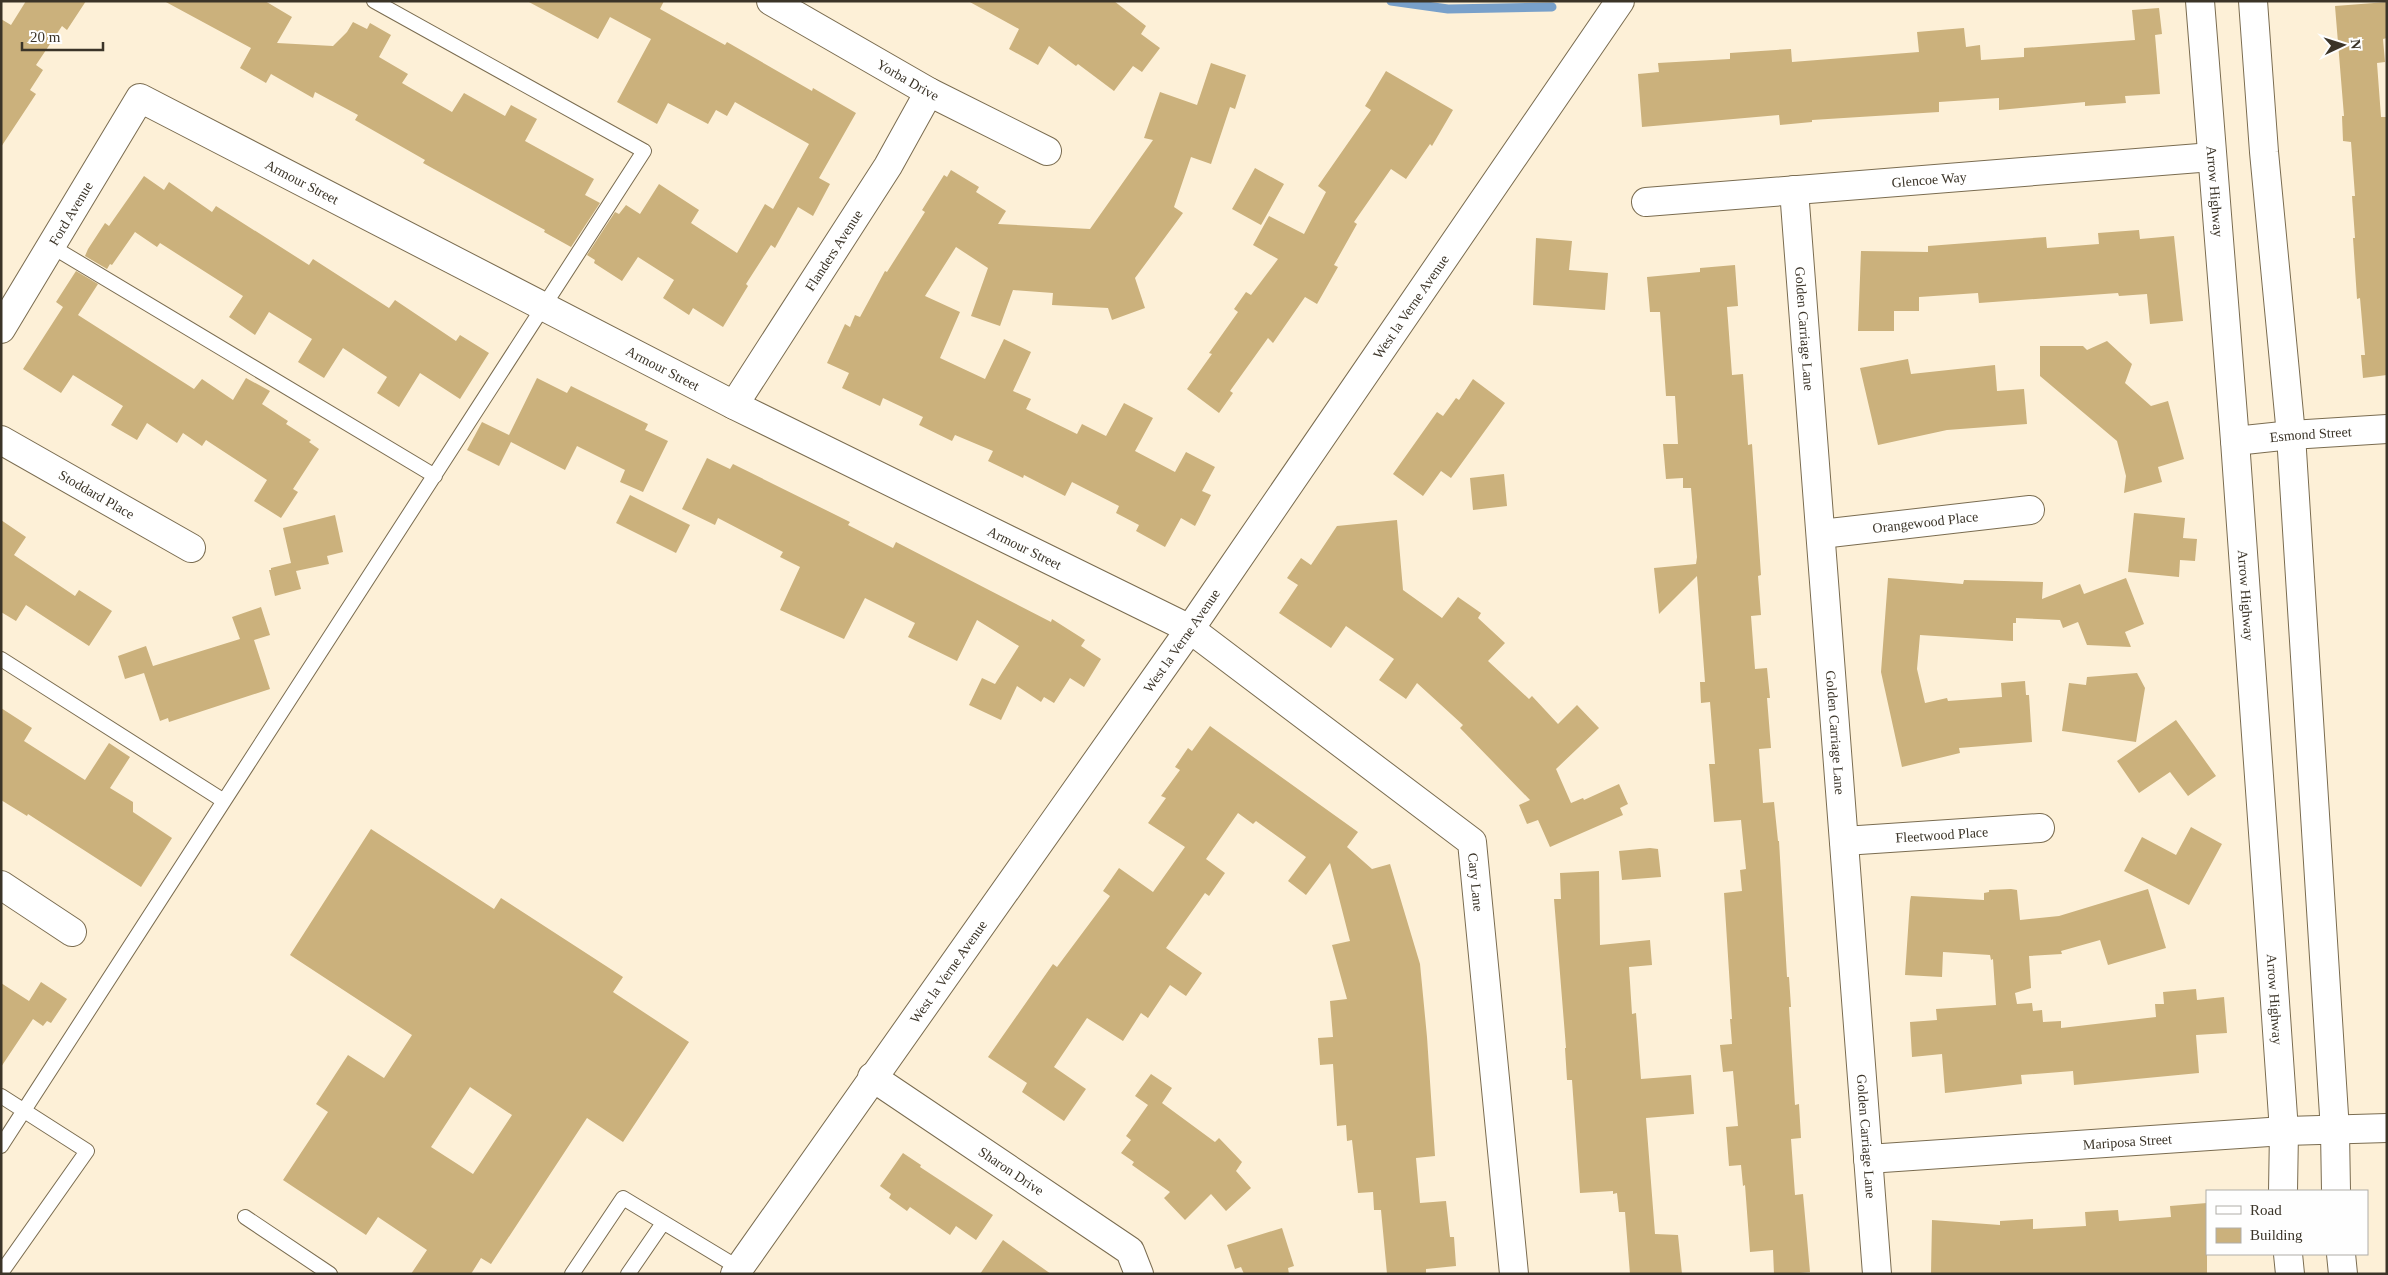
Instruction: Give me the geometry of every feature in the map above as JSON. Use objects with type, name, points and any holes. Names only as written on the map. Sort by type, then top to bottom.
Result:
[{"type":"street","name":"Yorba Drive","points":[[771,1],[929,92],[1047,151]]},
{"type":"street","name":"West la Verne Avenue","points":[[737,1271],[872,1076],[1190,628],[1620,1]]},
{"type":"street","name":"Arrow Highway","points":[[2200,1],[2236,441],[2284,1131],[2283,1190]]},
{"type":"street","points":[[2253,1],[2264,152],[2291,435],[2335,1131],[2336,1190]]},
{"type":"street","name":"Flanders Avenue","points":[[734,406],[888,166],[929,92]]},
{"type":"street","name":"Armour Street","points":[[140,98],[543,309],[734,406],[1190,628]]},
{"type":"street","name":"Ford Avenue","points":[[1,329],[140,98]]},
{"type":"street","name":"Glencoe Way","points":[[1646,202],[2212,157]]},
{"type":"street","name":"Golden Carriage Lane","points":[[1794,190],[1877,1274]]},
{"type":"street","name":"Esmond Street","points":[[2236,441],[2291,435],[2387,429]]},
{"type":"street","name":"Stoddard Place","points":[[1,440],[191,548]]},
{"type":"street","name":"Orangewood Place","points":[[1821,534],[2030,510]]},
{"type":"street","name":"Cary Lane","points":[[1190,628],[1472,842],[1514,1274]]},
{"type":"street","name":"Fleetwood Place","points":[[1844,841],[2040,828]]},
{"type":"street","points":[[1,884],[72,932]]},
{"type":"street","name":"Sharon Drive","points":[[872,1076],[1130,1251],[1139,1274]]},
{"type":"street","name":"Mariposa Street","points":[[1868,1159],[2284,1131],[2387,1128]]},
{"type":"street","points":[[2288,1255],[2290,1274]]},
{"type":"street","points":[[2341,1255],[2343,1274]]},
{"type":"lane","points":[[1,1146],[644,151],[374,1]]},
{"type":"lane","points":[[51,246],[435,476]]},
{"type":"lane","points":[[1,659],[224,801]]},
{"type":"lane","points":[[1,1096],[86,1151],[1,1273]]},
{"type":"lane","points":[[572,1274],[623,1198],[737,1271]]},
{"type":"lane","points":[[245,1217],[330,1274]]},
{"type":"lane","points":[[628,1274],[663,1224]]},
{"type":"building","points":[[26,1],[86,1],[67,30],[62,26],[36,65],[43,70],[30,90],[36,94],[1,147],[1,19],[11,25]]},
{"type":"building","points":[[164,1],[265,1],[292,17],[277,43],[333,46],[347,32],[353,22],[367,29],[370,23],[391,35],[379,57],[408,74],[402,83],[452,112],[464,93],[505,116],[511,105],[537,119],[525,141],[594,179],[585,195],[600,203],[571,247],[544,232],[545,230],[423,163],[425,160],[355,120],[358,115],[315,92],[313,98],[271,74],[266,83],[240,68],[251,48]]},
{"type":"building","points":[[527,1],[664,1],[660,9],[725,45],[727,42],[812,91],[813,88],[856,113],[819,178],[830,184],[813,216],[798,207],[775,248],[771,245],[746,284],[748,286],[723,327],[693,308],[689,315],[663,298],[674,280],[638,257],[622,281],[594,263],[595,260],[587,255],[615,212],[619,214],[626,205],[640,214],[659,184],[699,210],[691,223],[737,253],[765,204],[773,209],[809,144],[735,102],[727,116],[716,110],[708,124],[668,103],[657,124],[617,102],[651,39],[610,17],[598,39]]},
{"type":"building","points":[[968,1],[1114,1],[1146,26],[1141,34],[1160,48],[1142,72],[1133,66],[1114,91],[1078,64],[1076,66],[1049,46],[1038,65],[1009,49],[1019,29]]},
{"type":"building","points":[[2387,2],[2387,38],[2383,39],[2385,62],[2377,63],[2381,117],[2386,117],[2387,129],[2387,375],[2363,378],[2361,355],[2365,355],[2360,298],[2357,299],[2352,196],[2355,196],[2351,142],[2343,141],[2342,116],[2344,116],[2335,6]]},
{"type":"building","points":[[2159,8],[2162,34],[2155,35],[2160,94],[2125,96],[2126,103],[2085,106],[2085,102],[1999,110],[1999,98],[1939,102],[1939,112],[1812,120],[1812,122],[1780,125],[1779,115],[1642,127],[1638,74],[1659,72],[1658,63],[1730,59],[1730,53],[1791,49],[1792,62],[1919,52],[1917,32],[1964,28],[1966,47],[1980,45],[1981,60],[2024,57],[2024,48],[2135,40],[2132,10]]},
{"type":"building","points":[[1211,63],[1246,75],[1235,109],[1230,107],[1211,164],[1191,157],[1174,207],[1183,213],[1135,278],[1145,308],[1112,320],[1108,308],[1052,305],[1053,293],[1013,290],[1000,326],[971,316],[988,268],[956,247],[925,296],[960,312],[940,358],[985,379],[1004,339],[1031,352],[1013,391],[1031,399],[1026,409],[1077,434],[1082,424],[1106,436],[1124,403],[1153,418],[1135,451],[1175,472],[1186,452],[1215,467],[1202,491],[1211,495],[1195,526],[1181,518],[1165,547],[1136,531],[1139,525],[1116,513],[1119,506],[1072,482],[1065,496],[1024,475],[1023,478],[988,461],[993,451],[955,435],[952,441],[919,425],[923,417],[883,398],[880,406],[842,388],[849,373],[827,363],[845,324],[850,327],[855,315],[860,317],[885,271],[887,272],[925,212],[922,210],[944,175],[947,177],[951,170],[979,187],[976,192],[1006,211],[998,224],[1090,229],[1153,140],[1144,138],[1160,92],[1197,105]]},
{"type":"building","points":[[1386,71],[1453,110],[1432,146],[1430,144],[1406,179],[1391,169],[1354,222],[1357,224],[1334,265],[1338,267],[1317,304],[1305,297],[1273,343],[1268,338],[1230,391],[1233,393],[1219,413],[1187,389],[1212,354],[1209,353],[1238,312],[1234,309],[1246,292],[1251,295],[1278,259],[1253,245],[1269,216],[1304,234],[1326,192],[1318,186],[1371,110],[1365,106]]},
{"type":"building","points":[[1255,168],[1284,184],[1261,225],[1232,209]]},
{"type":"building","points":[[144,176],[164,190],[169,182],[212,212],[216,206],[309,265],[313,259],[389,308],[395,300],[456,341],[460,335],[489,353],[460,399],[420,373],[399,407],[377,393],[387,377],[343,348],[324,378],[298,362],[312,339],[269,312],[255,335],[229,317],[243,296],[160,243],[157,247],[135,232],[112,265],[110,264],[107,269],[85,256],[105,223],[109,226]]},
{"type":"building","points":[[2139,230],[2140,239],[2174,236],[2183,321],[2150,324],[2147,294],[2119,296],[2118,293],[1979,303],[1978,293],[1919,297],[1919,311],[1894,311],[1894,331],[1858,331],[1861,251],[1928,252],[1928,246],[2046,237],[2047,248],[2099,244],[2098,233]]},
{"type":"building","points":[[1536,238],[1572,241],[1569,270],[1608,273],[1605,310],[1533,305]]},
{"type":"building","points":[[1735,265],[1738,306],[1727,307],[1732,375],[1743,374],[1748,445],[1752,444],[1761,575],[1758,576],[1761,615],[1751,616],[1755,669],[1767,668],[1770,698],[1767,698],[1771,748],[1759,749],[1763,803],[1774,802],[1779,841],[1787,977],[1789,977],[1791,1007],[1789,1007],[1795,1105],[1799,1104],[1801,1138],[1791,1139],[1795,1195],[1803,1194],[1810,1272],[1789,1274],[1774,1274],[1773,1250],[1750,1252],[1745,1185],[1743,1186],[1741,1165],[1729,1166],[1726,1127],[1738,1126],[1733,1071],[1723,1072],[1720,1045],[1732,1044],[1724,893],[1742,891],[1740,870],[1746,869],[1741,820],[1714,822],[1709,764],[1715,764],[1710,702],[1701,703],[1700,682],[1705,682],[1697,576],[1659,614],[1654,568],[1696,564],[1697,557],[1691,488],[1683,488],[1683,478],[1666,479],[1663,444],[1678,444],[1675,396],[1666,396],[1660,312],[1650,312],[1647,277],[1700,272],[1700,268]]},
{"type":"building","points":[[76,271],[98,284],[78,315],[194,389],[202,379],[233,400],[246,378],[270,391],[262,404],[288,421],[286,424],[311,440],[309,442],[319,449],[293,489],[298,492],[281,518],[254,501],[267,480],[206,440],[202,446],[183,433],[177,443],[147,423],[137,440],[111,425],[123,406],[73,375],[61,393],[23,369],[63,307],[56,302]]},
{"type":"building","points":[[2107,341],[2132,364],[2125,383],[2151,406],[2168,401],[2184,459],[2158,467],[2162,482],[2124,493],[2126,476],[2117,441],[2040,376],[2040,346],[2083,346],[2087,350]]},
{"type":"building","points":[[1908,359],[1911,374],[1995,365],[1997,391],[2024,389],[2027,424],[1947,430],[1878,445],[1860,368]]},
{"type":"building","points":[[537,378],[567,393],[571,386],[648,424],[645,430],[668,441],[643,492],[620,482],[625,470],[577,446],[565,470],[511,442],[499,466],[467,450],[482,422],[509,435]]},
{"type":"building","points":[[1473,379],[1505,403],[1451,478],[1441,471],[1423,496],[1393,474],[1437,412],[1443,416],[1456,398],[1459,400]]},
{"type":"building","points":[[707,458],[730,469],[733,464],[850,522],[848,525],[893,548],[896,542],[1051,622],[1052,619],[1085,640],[1081,646],[1101,659],[1084,687],[1070,678],[1054,703],[1044,697],[1041,702],[1017,686],[1001,720],[969,705],[982,678],[995,684],[1019,646],[977,620],[957,661],[908,637],[915,623],[865,598],[844,639],[780,610],[800,567],[780,557],[783,552],[718,518],[715,525],[682,509]]},
{"type":"building","points":[[1504,474],[1507,506],[1473,510],[1470,478]]},
{"type":"building","points":[[630,495],[690,525],[676,553],[616,523]]},
{"type":"building","points":[[2134,513],[2185,518],[2183,538],[2197,539],[2195,561],[2180,560],[2179,577],[2128,572]]},
{"type":"building","points":[[335,515],[343,552],[327,556],[329,564],[296,571],[301,589],[275,596],[269,570],[291,563],[283,528]]},
{"type":"building","points":[[1,520],[26,537],[14,555],[75,596],[79,590],[112,611],[89,646],[26,605],[16,621],[1,612]]},
{"type":"building","points":[[1397,520],[1403,590],[1442,618],[1458,597],[1481,613],[1478,618],[1505,643],[1488,661],[1529,699],[1532,696],[1558,724],[1577,705],[1599,728],[1556,769],[1571,803],[1583,798],[1584,800],[1619,784],[1628,804],[1620,808],[1623,815],[1550,847],[1538,820],[1527,824],[1519,805],[1530,800],[1460,728],[1463,725],[1417,683],[1406,699],[1379,680],[1394,659],[1346,626],[1331,648],[1279,613],[1298,585],[1287,578],[1301,558],[1311,565],[1337,526]]},
{"type":"building","points":[[1888,578],[1963,584],[1964,580],[2043,582],[2042,599],[2080,584],[2084,594],[2126,578],[2144,624],[2125,632],[2131,647],[2087,645],[2078,622],[2063,628],[2060,620],[2016,618],[2016,623],[2013,623],[2013,641],[1920,635],[1917,669],[1925,703],[1947,698],[1948,701],[2002,697],[2001,683],[2025,681],[2026,695],[2029,695],[2032,742],[1959,748],[1960,753],[1902,767],[1881,672]]},
{"type":"building","points":[[261,607],[270,635],[254,640],[270,689],[169,722],[168,718],[160,721],[144,673],[125,679],[118,656],[146,646],[153,666],[240,639],[232,617]]},
{"type":"building","points":[[2137,673],[2145,688],[2136,742],[2062,731],[2069,683],[2086,685],[2087,677]]},
{"type":"building","points":[[1,708],[32,728],[24,741],[85,780],[109,743],[130,757],[110,788],[133,802],[133,812],[172,838],[141,887],[28,814],[27,816],[1,800]]},
{"type":"building","points":[[2176,720],[2216,776],[2188,796],[2170,772],[2139,793],[2117,761]]},
{"type":"building","points":[[1210,726],[1358,832],[1347,847],[1372,869],[1390,864],[1420,964],[1427,1037],[1435,1156],[1416,1158],[1420,1203],[1446,1201],[1450,1237],[1454,1237],[1456,1266],[1426,1269],[1426,1274],[1387,1274],[1381,1210],[1374,1210],[1373,1192],[1358,1193],[1352,1140],[1347,1141],[1346,1125],[1337,1126],[1333,1064],[1320,1065],[1318,1038],[1333,1037],[1330,1001],[1347,999],[1332,945],[1350,941],[1330,863],[1306,895],[1288,881],[1306,857],[1256,821],[1253,824],[1238,813],[1206,859],[1225,873],[1209,896],[1205,893],[1166,948],[1202,973],[1186,996],[1170,985],[1148,1018],[1141,1013],[1123,1041],[1087,1018],[1054,1067],[1086,1089],[1064,1121],[1022,1092],[1027,1083],[988,1057],[1053,964],[1057,967],[1110,896],[1103,891],[1119,868],[1153,892],[1185,847],[1148,823],[1166,798],[1161,796],[1180,770],[1175,767],[1188,748],[1192,751]]},
{"type":"building","points":[[2191,827],[2222,844],[2189,905],[2124,871],[2142,837],[2176,855]]},
{"type":"building","points":[[371,829],[494,909],[501,898],[623,977],[613,992],[689,1042],[623,1142],[587,1118],[491,1264],[481,1258],[471,1274],[411,1274],[427,1250],[378,1217],[366,1235],[283,1180],[328,1112],[316,1104],[348,1055],[384,1078],[412,1035],[290,955]],"holes":[[[470,1087],[512,1115],[473,1174],[431,1147]]]},
{"type":"building","points":[[1658,849],[1661,877],[1622,880],[1619,851]]},
{"type":"building","points":[[1599,871],[1600,945],[1650,940],[1652,965],[1629,967],[1632,1014],[1636,1013],[1641,1079],[1691,1075],[1694,1114],[1646,1118],[1655,1234],[1678,1235],[1682,1274],[1630,1274],[1625,1212],[1619,1212],[1617,1193],[1613,1194],[1613,1191],[1580,1193],[1572,1080],[1567,1080],[1554,899],[1561,899],[1560,873]]},
{"type":"building","points":[[2148,889],[2166,948],[2108,965],[2100,940],[2061,951],[2062,954],[2029,956],[2031,988],[2015,993],[2017,1004],[2032,1003],[2033,1011],[2042,1010],[2043,1022],[2061,1021],[2061,1028],[2156,1017],[2155,1004],[2164,1004],[2163,992],[2196,989],[2197,1000],[2224,997],[2227,1033],[2196,1035],[2199,1073],[2074,1085],[2073,1071],[2021,1075],[2022,1084],[1945,1093],[1942,1054],[1912,1057],[1910,1022],[1937,1020],[1936,1009],[1996,1005],[1993,959],[1991,960],[1990,955],[1943,952],[1942,977],[1905,975],[1911,896],[1984,900],[1984,893],[1989,892],[1989,890],[2017,890],[2020,920],[2059,916]]},
{"type":"building","points":[[41,982],[67,999],[51,1023],[47,1021],[43,1026],[33,1019],[1,1067],[1,983],[29,1001]]},
{"type":"building","points":[[1151,1074],[1172,1088],[1162,1103],[1215,1142],[1219,1138],[1242,1162],[1236,1171],[1251,1188],[1226,1211],[1211,1194],[1185,1220],[1164,1198],[1170,1192],[1132,1165],[1134,1162],[1121,1153],[1131,1140],[1126,1136],[1148,1105],[1135,1096]]},
{"type":"building","points":[[903,1153],[921,1165],[920,1167],[993,1215],[976,1240],[956,1226],[950,1235],[910,1207],[907,1211],[889,1198],[891,1194],[880,1186]]},
{"type":"building","points":[[2206,1203],[2207,1274],[1931,1274],[1932,1220],[2000,1225],[2000,1221],[2033,1219],[2033,1229],[2086,1226],[2085,1212],[2118,1210],[2119,1221],[2171,1217],[2170,1206]]},
{"type":"building","points":[[1282,1228],[1294,1266],[1288,1268],[1289,1274],[1244,1274],[1241,1267],[1235,1269],[1227,1245]]},
{"type":"building","points":[[1003,1240],[1051,1274],[980,1274]]},
{"type":"waterway","points":[[1391,1],[1448,9],[1552,7]]}]
